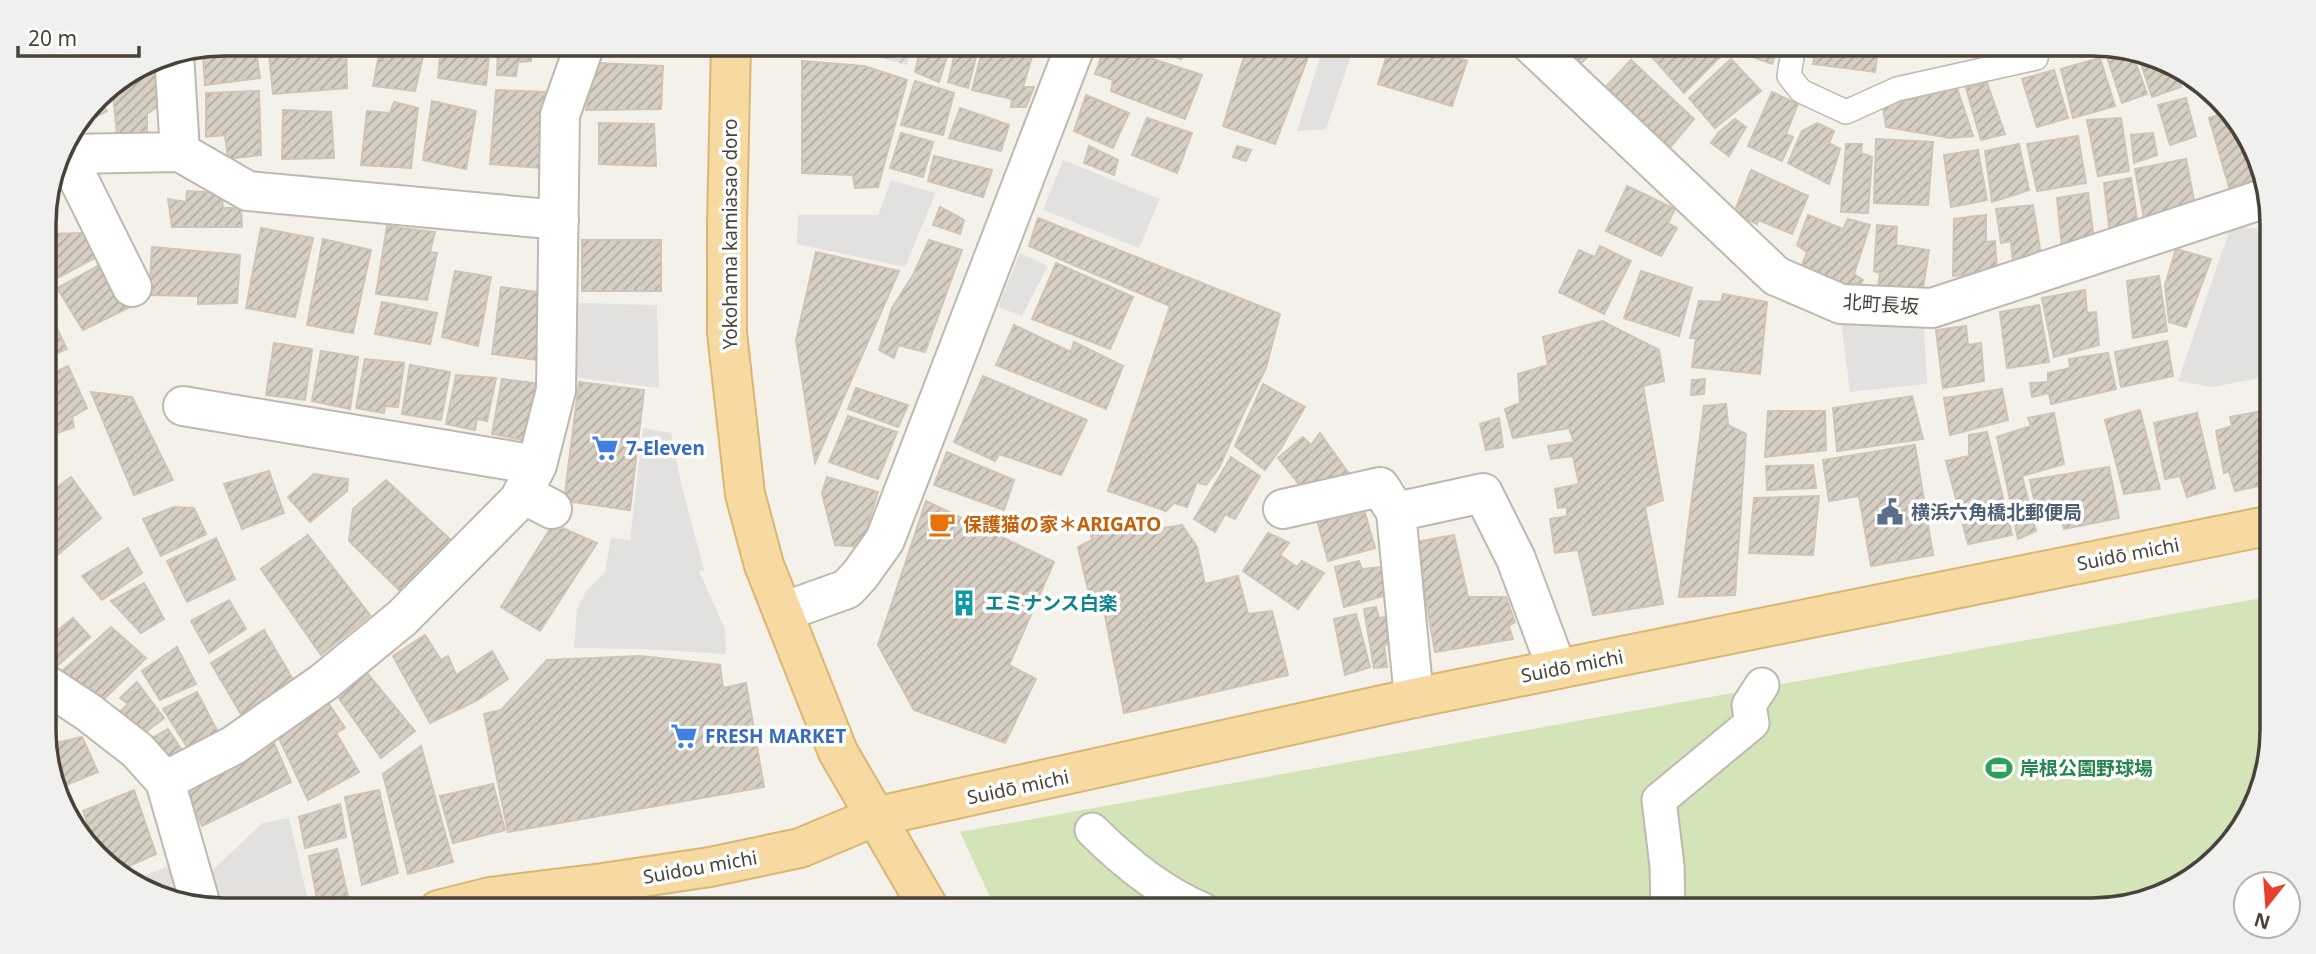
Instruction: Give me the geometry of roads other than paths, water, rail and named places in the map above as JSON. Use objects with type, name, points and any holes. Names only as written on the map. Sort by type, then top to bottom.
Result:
[{"type":"main road","name":"Yokohama kamiasao doro","points":[[731,56],[727,333],[745,494],[764,565],[838,752],[924,898]]},
{"type":"main road","name":"Suidō michi","points":[[874,817],[1413,698],[2260,527]]},
{"type":"main road","name":"Suidou michi","points":[[486,898],[710,867],[800,848],[874,817]]},
{"type":"street","points":[[165,781],[234,744],[324,682],[402,618],[519,500],[537,489],[556,390],[560,115],[581,56]]},
{"type":"street","points":[[783,612],[848,589],[885,540],[1071,56]]},
{"type":"street","name":"北町長坂","points":[[1544,56],[1776,276],[1841,304],[1931,308],[2259,200]]},
{"type":"street","points":[[175,64],[180,152]]},
{"type":"street","points":[[74,150],[180,152],[248,191],[559,220]]},
{"type":"street","points":[[69,160],[132,287]]},
{"type":"street","points":[[183,405],[537,489]]},
{"type":"street","points":[[1283,509],[1380,487],[1396,512],[1413,698]]},
{"type":"street","points":[[1396,512],[1483,493],[1516,559],[1557,669]]},
{"type":"street","points":[[1668,898],[1667,866],[1659,800],[1752,723],[1749,705],[1762,685]]},
{"type":"street","points":[[56,691],[137,750],[165,781],[198,896]]},
{"type":"street","points":[[56,715],[88,712]]},
{"type":"street","points":[[1092,830],[1120,858],[1180,898]]},
{"type":"lane","points":[[1792,56],[1789,76],[1801,91],[1846,112],[1897,89],[2036,56]]},
{"type":"place","name":"7-Eleven","points":[[605,448]]},
{"type":"place","name":"横浜六角橋北郵便局","points":[[1890,512]]},
{"type":"place","name":"保護猫の家＊ARIGATO","points":[[942,524]]},
{"type":"place","name":"エミナンス白楽","points":[[964,603]]},
{"type":"place","name":"FRESH MARKET","points":[[684,736]]},
{"type":"place","name":"岸根公園野球場","points":[[1999,768]]}]
